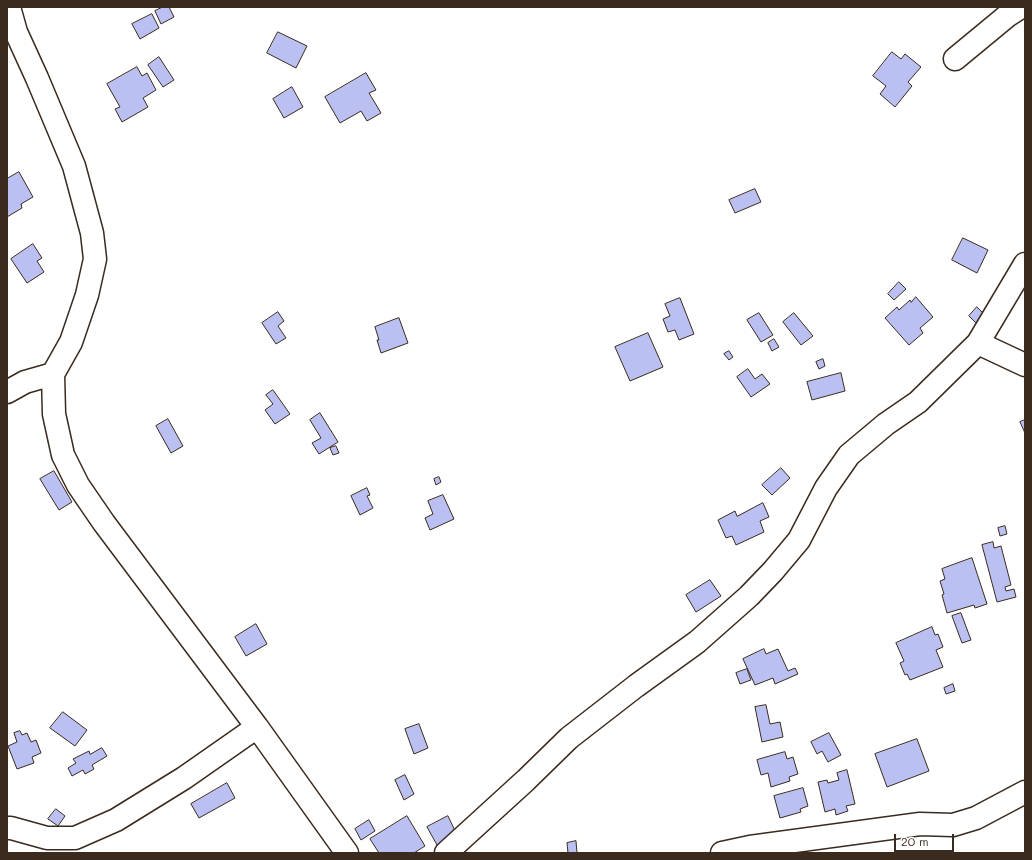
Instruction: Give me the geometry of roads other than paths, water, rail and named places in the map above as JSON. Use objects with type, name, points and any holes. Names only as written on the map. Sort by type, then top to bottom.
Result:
[{"type":"street","points":[[9,7],[11,34],[37,78],[74,166],[92,233],[94,259],[87,295],[71,342],[53,374],[54,414],[64,455],[78,485],[104,523],[257,726],[347,853]]},
{"type":"street","points":[[955,59],[1007,16],[1021,7]]},
{"type":"street","points":[[446,853],[526,780],[569,738],[636,686],[697,642],[749,596],[773,571],[799,540],[826,488],[849,455],[886,424],[918,402],[978,343],[1025,264]]},
{"type":"street","points":[[978,343],[1025,365]]},
{"type":"street","points":[[7,392],[25,382],[53,374]]},
{"type":"street","points":[[7,828],[48,838],[75,838],[116,820],[184,778],[257,726]]},
{"type":"street","points":[[722,853],[750,847],[920,824],[953,825],[976,818],[1025,792]]}]
